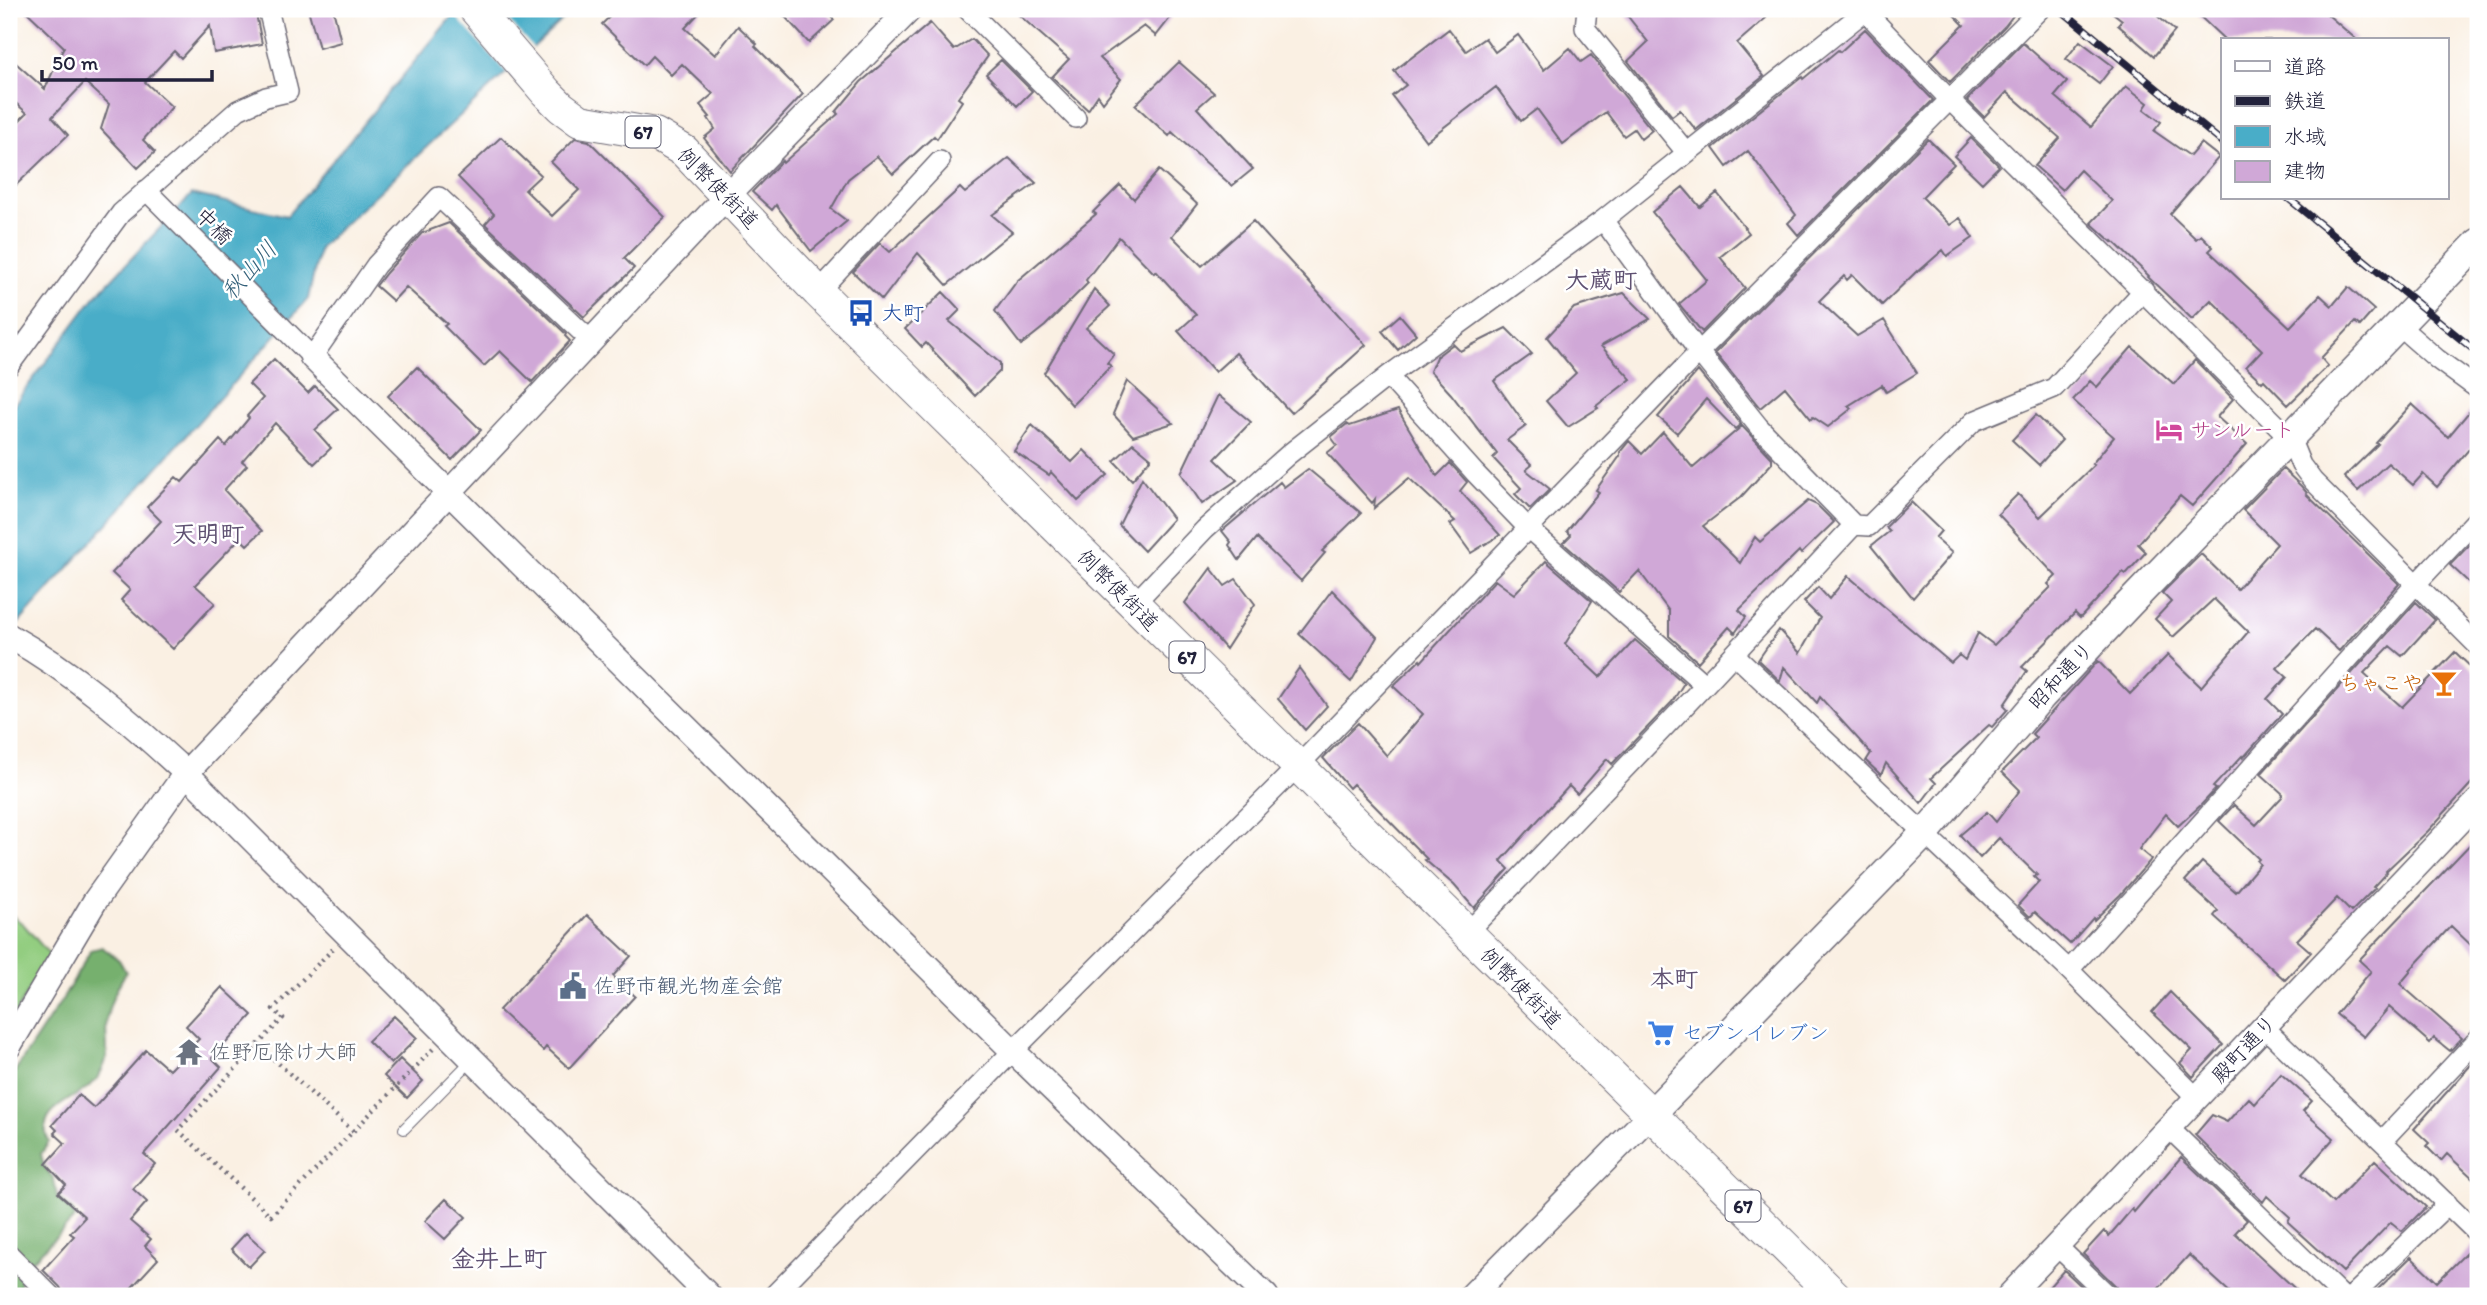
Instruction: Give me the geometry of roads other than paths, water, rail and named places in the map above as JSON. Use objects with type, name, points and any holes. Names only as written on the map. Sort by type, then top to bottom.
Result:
[{"type":"main road","name":"例幣使街道","points":[[475,9],[546,92],[580,121],[655,134],[684,151],[818,292],[1835,1296]]},
{"type":"main road","name":"昭和通り","points":[[1650,1115],[1924,834],[2042,696],[2478,243]]},
{"type":"street","points":[[9,366],[121,213],[152,196],[238,110],[266,97],[288,92],[268,9]]},
{"type":"street","points":[[9,1046],[95,901],[186,773],[590,340],[910,9]]},
{"type":"street","points":[[967,9],[1076,118]]},
{"type":"street","points":[[1587,9],[1585,28],[1686,152]]},
{"type":"street","points":[[773,1296],[1298,766],[1699,352],[2040,9]]},
{"type":"street","points":[[1133,605],[1205,529],[1289,454],[1388,376],[1603,219],[1864,10],[1950,100],[2290,438],[2301,466],[2313,481],[2478,646]]},
{"type":"street","points":[[818,292],[940,161]]},
{"type":"street","name":"中橋","points":[[152,196],[306,349]]},
{"type":"street","points":[[590,340],[439,197],[376,265],[306,349],[1013,1051],[1266,1296]]},
{"type":"street","points":[[1603,219],[1699,352],[1759,427],[1854,525],[1869,526],[1974,421],[2054,388],[2144,290]]},
{"type":"street","points":[[2398,324],[2437,359],[2478,389]]},
{"type":"street","points":[[1388,376],[1529,529],[1704,685]]},
{"type":"street","points":[[2069,970],[2478,518]]},
{"type":"street","points":[[1466,934],[1854,525]]},
{"type":"street","points":[[15,640],[90,689],[186,773],[446,1036],[709,1296]]},
{"type":"street","points":[[1734,654],[2069,970],[2197,1098]]},
{"type":"street","name":"殿町通り","points":[[2009,1296],[2478,801]]},
{"type":"street","points":[[2264,1027],[2478,1234]]},
{"type":"street","points":[[2382,1141],[2478,1039]]},
{"type":"street","points":[[1471,1296],[1650,1115]]},
{"type":"street","points":[[2169,1128],[2342,1296]]},
{"type":"street","points":[[2352,1296],[2448,1204]]},
{"type":"street","points":[[2057,1246],[2109,1296]]},
{"type":"street","points":[[9,1254],[51,1296]]},
{"type":"lane","points":[[404,1129],[471,1061]]},
{"type":"water","name":"秋山川","points":[[458,9],[574,9],[320,247],[308,299],[9,634],[9,411],[94,298],[192,194],[287,216]]},
{"type":"railway","points":[[2060,9],[2221,141]]},
{"type":"railway","points":[[2290,200],[2478,353]]},
{"type":"place","name":"大町","points":[[861,313]]},
{"type":"place","name":"サンルート","points":[[2169,430]]},
{"type":"place","name":"ちゃこや","points":[[2444,683]]},
{"type":"place","name":"佐野市観光物産会館","points":[[573,986]]},
{"type":"place","name":"セブンイレブン","points":[[1661,1033]]},
{"type":"place","name":"佐野厄除け大師","points":[[189,1052]]},
{"type":"district","name":"大蔵町","points":[[1601,280]]},
{"type":"district","name":"天明町","points":[[208,534]]},
{"type":"district","name":"本町","points":[[1674,979]]},
{"type":"district","name":"金井上町","points":[[499,1259]]}]
